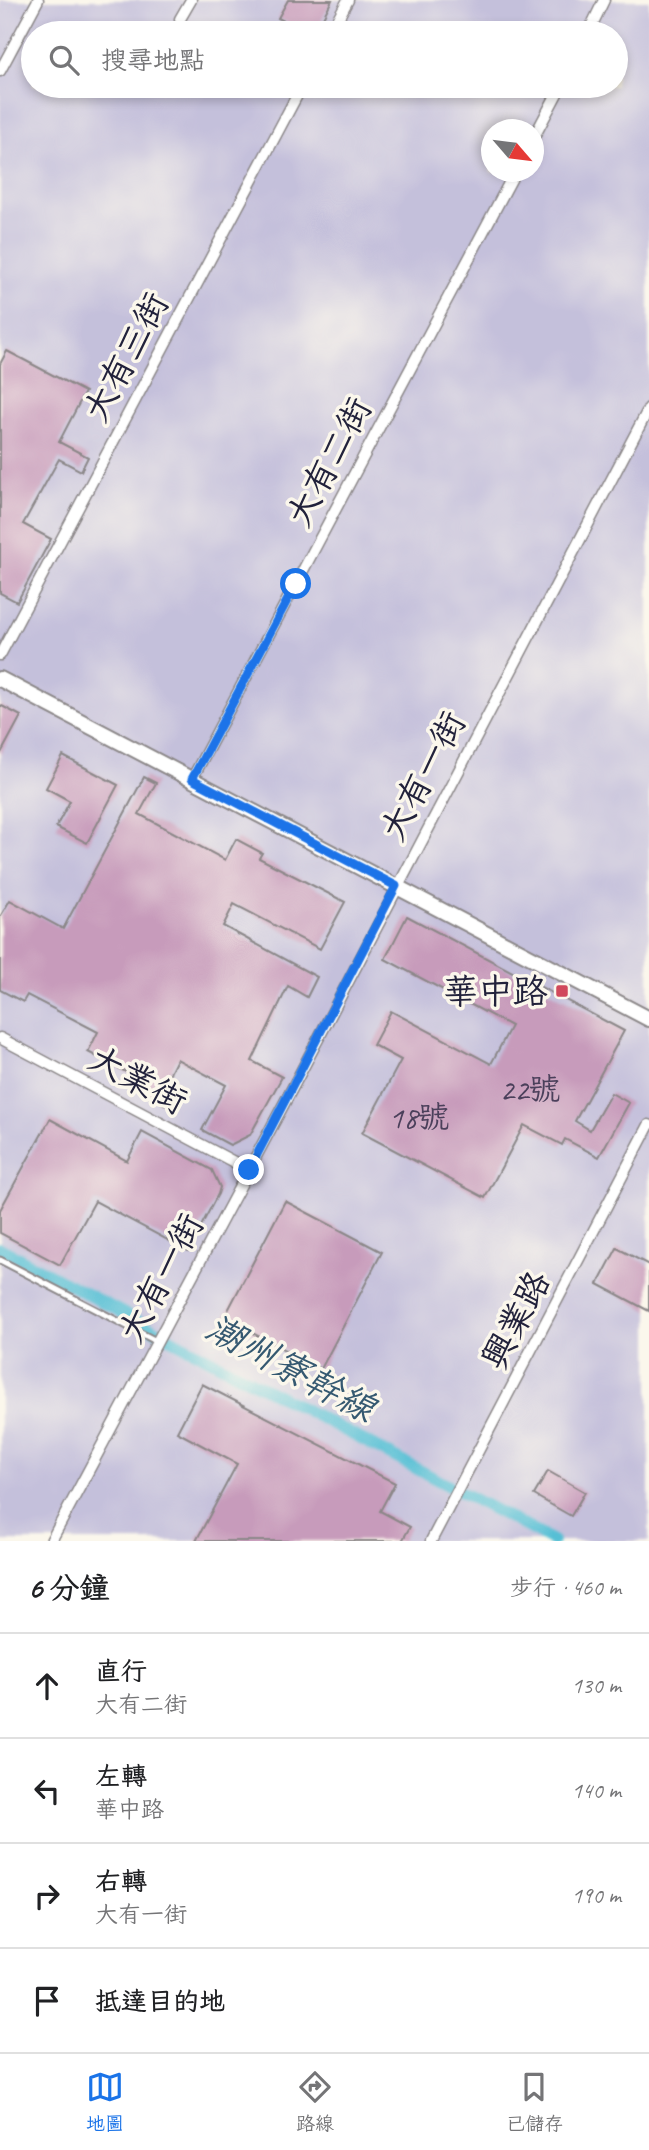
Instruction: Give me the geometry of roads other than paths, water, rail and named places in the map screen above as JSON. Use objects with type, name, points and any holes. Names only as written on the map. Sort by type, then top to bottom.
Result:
[{"type":"street","points":[[27,21],[38,0]]},
{"type":"street","points":[[180,19],[191,0]]},
{"type":"street","points":[[337,21],[348,0]]},
{"type":"street","points":[[594,21],[604,0]]},
{"type":"street","points":[[0,71],[21,32]]},
{"type":"street","name":"大有三街","points":[[0,655],[296,98]]},
{"type":"street","points":[[544,119],[555,98]]},
{"type":"street","name":"大有二街","points":[[192,779],[510,182]]},
{"type":"street","name":"大有一街","points":[[51,1541],[649,408]]},
{"type":"street","points":[[0,678],[649,1019]]},
{"type":"street","name":"大業街","points":[[0,1038],[249,1170]]},
{"type":"street","name":"興業路","points":[[432,1541],[649,1125]]},
{"type":"lane","points":[[0,1260],[158,1342]]},
{"type":"waterway","name":"潮州寮幹線","points":[[0,1248],[553,1541]]},
{"type":"place","name":"華中路","points":[[562,991]]}]
